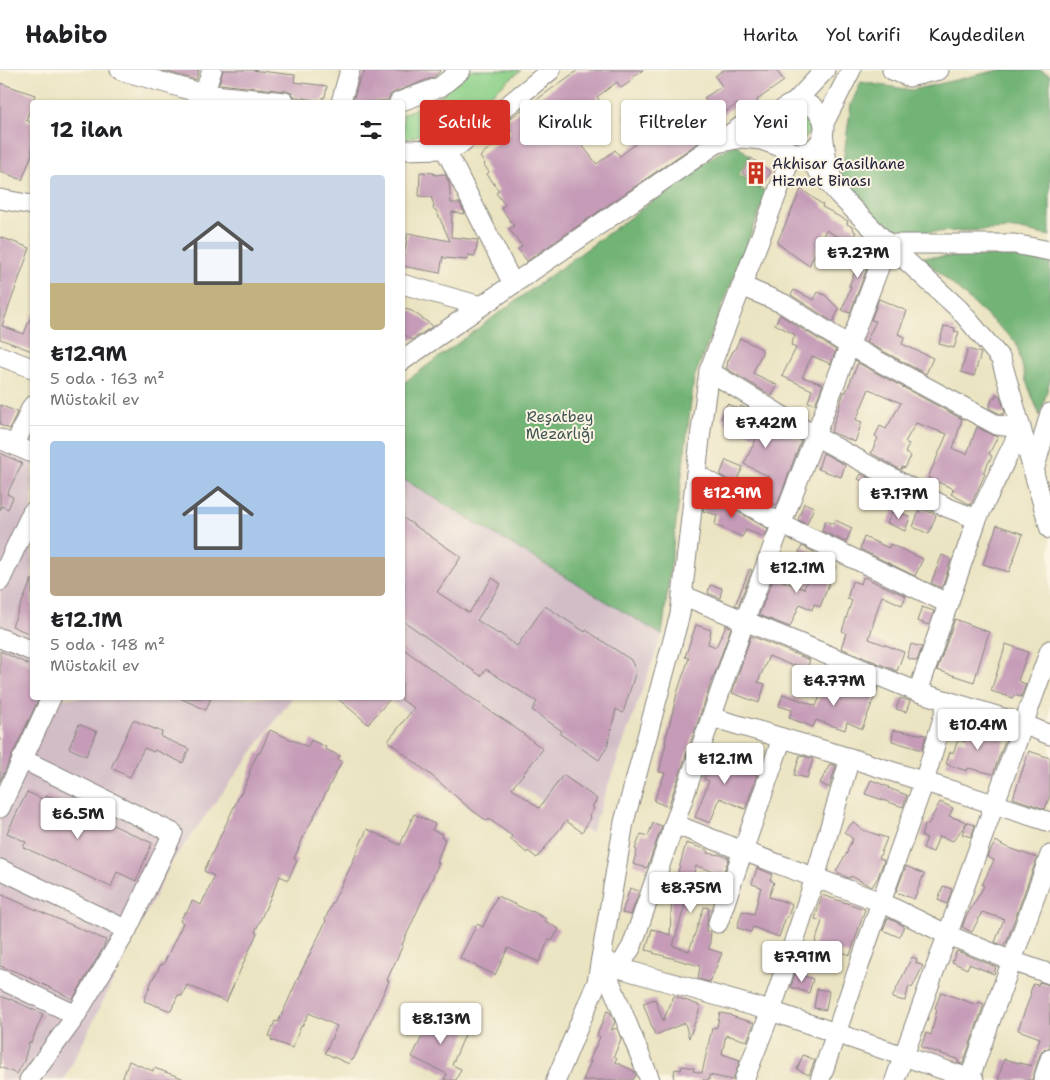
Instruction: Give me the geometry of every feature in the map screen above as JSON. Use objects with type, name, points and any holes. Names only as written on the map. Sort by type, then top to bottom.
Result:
[{"type":"street","points":[[120,70],[202,98],[244,100]]},
{"type":"street","points":[[202,98],[212,70]]},
{"type":"street","points":[[342,100],[350,70]]},
{"type":"street","points":[[404,100],[440,87],[460,70]]},
{"type":"street","points":[[405,150],[445,149],[459,144],[551,70]]},
{"type":"street","points":[[726,142],[741,138],[761,140],[793,151],[812,149],[819,142],[852,70]]},
{"type":"street","points":[[892,70],[909,77],[939,70]]},
{"type":"street","points":[[796,100],[820,71]]},
{"type":"street","points":[[807,104],[820,114],[824,128],[828,169],[839,194]]},
{"type":"street","points":[[405,359],[715,145]]},
{"type":"street","points":[[783,145],[793,151],[888,244],[959,309],[1001,359],[1021,428],[1042,468]]},
{"type":"street","points":[[445,149],[513,284]]},
{"type":"street","points":[[556,1080],[597,982],[624,822],[680,614],[709,371],[793,151]]},
{"type":"street","points":[[0,199],[30,205]]},
{"type":"street","points":[[888,244],[1014,244],[1050,251]]},
{"type":"street","points":[[619,968],[632,946],[745,620],[888,244]]},
{"type":"street","points":[[405,285],[481,306]]},
{"type":"street","points":[[742,286],[784,304],[850,346],[997,426],[1021,428]]},
{"type":"street","points":[[0,356],[30,367]]},
{"type":"street","points":[[709,371],[815,436],[946,507],[978,519]]},
{"type":"street","points":[[30,409],[7,442],[30,453]]},
{"type":"street","points":[[1050,413],[1042,468],[1050,529]]},
{"type":"street","points":[[918,692],[978,519],[1021,428]]},
{"type":"street","points":[[696,474],[782,524],[949,604]]},
{"type":"street","points":[[0,581],[30,516]]},
{"type":"street","points":[[682,595],[918,692],[1023,724],[1050,735]]},
{"type":"street","points":[[0,638],[30,650]]},
{"type":"street","points":[[895,1080],[1050,650]]},
{"type":"street","points":[[0,808],[50,700]]},
{"type":"street","points":[[820,1080],[924,782],[948,701]]},
{"type":"street","points":[[711,717],[850,758],[1050,822]]},
{"type":"street","points":[[718,923],[782,738]]},
{"type":"street","points":[[744,1080],[770,1011],[815,878],[850,758]]},
{"type":"street","points":[[22,759],[173,833],[126,930],[76,1014],[29,1080]]},
{"type":"street","points":[[674,824],[881,902],[948,935],[1050,974]]},
{"type":"street","points":[[601,958],[619,968],[770,1011],[971,1080],[1050,855]]},
{"type":"street","points":[[0,869],[126,930]]},
{"type":"street","points":[[601,958],[650,1080]]},
{"type":"street","points":[[0,979],[76,1014]]},
{"type":"street","points":[[1043,1080],[1050,1059]]},
{"type":"shaded area","points":[[0,444],[30,458],[30,700],[291,700],[173,860],[64,1080],[0,1080]]},
{"type":"shaded area","points":[[405,480],[662,635],[591,833],[389,700],[405,700]]},
{"type":"green space","points":[[471,70],[521,70],[484,100],[435,100]]},
{"type":"green space","points":[[999,70],[1040,70],[1050,75],[1050,236],[1016,229],[905,233],[877,218],[841,177],[851,104],[861,82],[912,90]]},
{"type":"green space","points":[[420,107],[420,135],[405,140],[405,113]]},
{"type":"green space","points":[[807,118],[810,122],[810,132],[807,136]]},
{"type":"green space","name":"Reşatbey Mezarlığı","points":[[736,144],[750,156],[739,174],[767,193],[694,378],[662,635],[405,480],[405,382],[718,153]]},
{"type":"green space","points":[[1009,256],[1050,262],[1050,380],[1040,416],[1026,381],[1016,342],[922,257]]},
{"type":"building","points":[[161,70],[199,70],[196,80]]},
{"type":"building","points":[[223,70],[251,70],[295,75],[294,82],[327,86],[323,100],[316,100],[295,97],[292,93],[286,91],[219,84]]},
{"type":"building","points":[[366,70],[441,70],[434,77],[391,94],[388,100],[353,100],[359,81]]},
{"type":"building","points":[[578,70],[643,70],[621,88],[617,82],[597,97],[599,100],[536,100]]},
{"type":"building","points":[[723,70],[776,70],[784,81],[757,100],[736,100],[736,105],[726,112],[726,100],[706,100],[704,98],[722,86],[715,76]]},
{"type":"building","points":[[0,83],[35,95],[33,100],[30,100],[30,109],[26,120],[30,122],[30,159],[22,180],[0,171]]},
{"type":"building","points":[[520,111],[520,145],[582,145],[597,164],[615,150],[620,156],[634,145],[695,145],[527,261],[518,249],[522,246],[509,229],[514,226],[501,208],[505,205],[496,193],[499,191],[487,174],[489,172],[480,157],[494,145],[510,145],[510,118]]},
{"type":"building","name":"Akhisar Gasilhane Hizmet Binası","points":[[751,158],[771,172],[762,187],[742,173]]},
{"type":"building","points":[[420,172],[434,173],[434,175],[445,174],[449,183],[451,203],[460,203],[465,214],[452,212],[451,237],[478,240],[475,256],[468,255],[468,260],[444,258],[443,256],[440,273],[405,267],[405,250],[408,233],[450,241],[436,210],[433,209],[434,205],[431,197],[419,196]]},
{"type":"building","points":[[801,189],[823,205],[822,207],[848,221],[847,224],[854,228],[853,230],[856,232],[850,243],[826,230],[809,266],[777,243]]},
{"type":"building","points":[[0,237],[30,248],[2,326],[24,334],[30,318],[30,350],[0,339]]},
{"type":"building","points":[[865,246],[874,250],[850,313],[842,310],[851,286],[849,286]]},
{"type":"building","points":[[794,290],[814,300],[818,292],[825,295],[839,309],[833,322],[791,295]]},
{"type":"building","points":[[879,299],[907,311],[898,334],[905,337],[902,344],[933,358],[926,374],[866,342],[876,321],[871,320]]},
{"type":"building","points":[[405,309],[412,311],[433,326],[412,340],[405,335]]},
{"type":"building","points":[[780,315],[836,350],[831,364],[812,356],[802,377],[823,384],[815,404],[808,402],[812,390],[782,376],[796,348],[791,345],[795,335],[775,324]]},
{"type":"building","points":[[944,326],[955,328],[954,331],[959,332],[954,348],[939,344]]},
{"type":"building","points":[[740,338],[762,349],[753,373],[777,385],[772,396],[726,368]]},
{"type":"building","points":[[968,349],[981,353],[974,376],[961,372]]},
{"type":"building","points":[[858,363],[962,419],[953,449],[967,454],[977,427],[998,436],[989,454],[992,456],[983,473],[985,474],[971,505],[951,494],[954,489],[928,478],[947,434],[916,423],[905,442],[909,444],[905,453],[911,456],[905,468],[902,467],[901,470],[871,453],[878,438],[875,436],[880,426],[886,429],[901,403],[869,389],[856,420],[862,422],[855,442],[831,432],[844,392],[846,392]]},
{"type":"building","points":[[996,394],[1000,396],[1004,414],[989,408]]},
{"type":"building","points":[[727,404],[739,409],[741,406],[755,413],[801,441],[777,505],[760,498],[770,477],[744,464],[757,437],[724,423],[725,420],[721,418]]},
{"type":"building","points":[[0,405],[17,412],[10,429],[0,425]]},
{"type":"building","points":[[0,453],[22,463],[7,494],[13,497],[8,509],[2,506],[0,510]]},
{"type":"building","points":[[823,453],[845,465],[841,477],[818,469]]},
{"type":"building","points":[[726,460],[743,467],[735,484],[720,475]]},
{"type":"building","points":[[861,474],[892,490],[890,495],[858,479]]},
{"type":"building","points":[[707,494],[768,529],[765,537],[746,530],[742,537],[715,525],[717,515],[703,511]]},
{"type":"building","points":[[804,503],[814,507],[807,524],[798,520]]},
{"type":"building","points":[[920,508],[936,515],[929,534],[913,527]]},
{"type":"building","points":[[894,509],[910,517],[905,531],[887,523]]},
{"type":"building","points":[[405,519],[461,557],[437,592],[469,613],[492,578],[501,584],[477,620],[498,634],[517,646],[545,606],[631,660],[636,671],[623,713],[616,709],[607,747],[599,760],[560,734],[562,731],[532,710],[537,702],[486,669],[481,676],[405,622]]},
{"type":"building","points":[[835,520],[852,528],[846,542],[822,531],[825,521],[834,524]]},
{"type":"building","points":[[997,525],[1023,534],[1009,572],[983,564]]},
{"type":"building","points":[[864,537],[889,548],[890,544],[923,559],[915,576],[860,549]]},
{"type":"building","points":[[802,546],[814,552],[810,563],[797,557]]},
{"type":"building","points":[[942,555],[951,559],[942,588],[931,583]]},
{"type":"building","points":[[816,558],[836,566],[820,607],[814,604],[812,610],[800,604],[790,627],[759,615],[773,579],[775,578],[804,589]]},
{"type":"building","points":[[750,569],[752,570],[738,606],[735,605]]},
{"type":"building","points":[[863,577],[906,596],[902,605],[882,596],[869,639],[904,652],[897,671],[841,648],[846,633],[842,631],[852,600],[847,599],[852,581],[861,584]]},
{"type":"building","points":[[30,584],[30,634],[12,626]]},
{"type":"building","points":[[710,585],[722,588],[720,598],[708,593]]},
{"type":"building","points":[[922,607],[934,611],[929,625],[917,621]]},
{"type":"building","points":[[955,619],[989,632],[974,682],[937,670]]},
{"type":"building","points":[[696,625],[711,630],[708,644],[716,647],[726,625],[731,627],[668,807],[654,801],[665,773],[659,772],[665,742],[678,690],[689,658],[685,657]]},
{"type":"building","points":[[751,636],[810,660],[807,668],[802,668],[769,656],[758,682],[765,684],[759,703],[732,693]]},
{"type":"building","points":[[911,644],[922,647],[917,661],[907,658]]},
{"type":"building","points":[[1006,644],[1028,652],[1018,681],[1026,684],[1021,697],[1014,695],[1013,698],[991,691]]},
{"type":"building","points":[[405,650],[543,749],[512,788],[539,808],[563,775],[597,799],[589,816],[591,818],[582,832],[566,821],[537,858],[528,851],[527,853],[510,839],[512,836],[489,819],[487,821],[468,807],[388,741],[414,708],[402,700],[405,700]]},
{"type":"building","points":[[0,651],[30,665],[30,700],[38,700],[0,781]]},
{"type":"building","points":[[863,683],[878,688],[862,729],[847,722],[845,730],[816,720],[813,727],[789,718],[792,710],[779,706],[783,694],[816,706],[825,684],[859,693]]},
{"type":"building","points":[[900,698],[910,701],[906,712],[896,709]]},
{"type":"building","points":[[184,700],[210,700],[206,710]]},
{"type":"building","points":[[339,700],[389,700],[368,724]]},
{"type":"building","points":[[133,720],[162,732],[161,737],[189,749],[183,763],[155,750],[154,752],[144,748],[130,777],[111,768]]},
{"type":"building","points":[[79,724],[97,732],[86,756],[69,748]]},
{"type":"building","points":[[979,725],[1007,735],[993,774],[968,768],[967,771],[946,764],[950,752],[953,753],[958,740],[965,742],[968,730],[977,733]]},
{"type":"building","points":[[270,730],[308,747],[311,740],[340,756],[338,760],[342,761],[302,840],[294,859],[297,861],[288,880],[280,876],[226,1002],[187,985],[182,996],[178,995],[171,1011],[144,1001],[154,976],[161,964],[163,965],[183,923],[180,921],[185,912],[187,912],[192,901],[201,905],[206,896],[214,876],[204,871]]},
{"type":"building","points":[[893,730],[926,735],[922,750],[892,741]]},
{"type":"building","points":[[715,748],[730,754],[727,762],[757,775],[745,809],[720,798],[710,823],[695,817],[709,781],[704,779]]},
{"type":"building","points":[[1029,751],[1050,758],[1050,795],[1045,809],[1013,798]]},
{"type":"building","points":[[800,755],[813,759],[807,778],[794,775]]},
{"type":"building","points":[[830,764],[836,766],[829,788],[820,783]]},
{"type":"building","points":[[871,780],[907,795],[903,807],[865,794]]},
{"type":"building","points":[[27,792],[45,800],[47,795],[152,843],[136,881],[117,872],[111,887],[23,847],[26,842],[7,833]]},
{"type":"building","points":[[940,802],[953,808],[949,816],[967,822],[953,841],[939,836],[933,852],[923,848],[927,838],[921,836],[925,824],[928,825]]},
{"type":"building","points":[[414,814],[435,824],[432,830],[442,834],[441,837],[445,839],[437,862],[439,863],[353,1060],[351,1059],[349,1064],[325,1053],[337,1026],[309,1013],[301,1026],[292,1048],[271,1040],[272,1037],[269,1036],[275,1021],[278,1022],[367,829],[400,845]]},
{"type":"building","points":[[853,822],[863,830],[887,838],[879,858],[884,860],[872,887],[851,876],[848,878],[836,871],[853,839],[844,832]]},
{"type":"building","points":[[967,822],[975,825],[971,837],[962,834]]},
{"type":"building","points":[[653,823],[662,826],[647,868],[633,864],[637,850],[635,849],[641,834],[648,836]]},
{"type":"building","points":[[996,841],[1004,846],[1037,858],[1004,946],[995,942],[1004,919],[982,912],[972,932],[962,927],[984,886],[982,885],[994,860],[987,857]]},
{"type":"building","points":[[686,843],[708,850],[707,853],[729,858],[717,890],[711,888],[716,872],[696,866],[673,946],[689,951],[704,907],[709,908],[706,931],[711,932],[709,949],[722,953],[710,982],[698,979],[700,966],[646,950],[652,929],[670,935],[672,894]]},
{"type":"building","points":[[906,866],[924,874],[914,899],[896,892]]},
{"type":"building","points":[[757,868],[772,874],[770,880],[774,882],[769,897],[792,904],[779,937],[753,927],[751,932],[737,928],[742,911],[754,914],[761,887],[752,884]]},
{"type":"building","points":[[943,886],[952,889],[947,904],[938,900]]},
{"type":"building","points":[[630,888],[639,891],[631,915],[622,913]]},
{"type":"building","points":[[0,894],[106,940],[73,999],[22,974],[0,966]]},
{"type":"building","points":[[822,895],[865,909],[850,955],[827,947],[824,957],[812,953],[822,921],[815,919]]},
{"type":"building","points":[[497,896],[532,911],[559,929],[552,941],[549,939],[539,962],[508,948],[495,975],[460,958],[477,924],[483,927]]},
{"type":"building","points":[[888,918],[904,926],[899,937],[883,930]]},
{"type":"building","points":[[957,951],[996,967],[994,974],[969,964],[967,969],[952,962]]},
{"type":"building","points":[[912,957],[917,959],[916,963],[923,966],[912,988],[909,986],[905,1001],[892,998]]},
{"type":"building","points":[[795,973],[813,979],[809,993],[791,987]]},
{"type":"building","points":[[1039,982],[1050,985],[1050,1048],[1043,1050],[1040,1055],[1032,1080],[998,1080],[1004,1059],[1031,1066],[1040,1038],[1018,1030],[1033,984],[1038,985]]},
{"type":"building","points":[[817,989],[829,991],[826,1010],[814,1008]]},
{"type":"building","points":[[941,992],[977,1005],[979,1002],[984,1004],[963,1064],[958,1063],[957,1059],[921,1047],[926,1033],[931,1035],[937,1009],[935,1008]]},
{"type":"building","points":[[0,996],[43,1014],[31,1043],[29,1042],[24,1061],[17,1074],[0,1067]]},
{"type":"building","points":[[674,996],[701,1006],[689,1038],[685,1023],[655,1035],[643,1003],[655,999],[663,1021]]},
{"type":"building","points":[[607,1011],[610,1012],[615,1022],[611,1030],[617,1028],[621,1039],[614,1056],[617,1058],[615,1062],[634,1071],[636,1075],[633,1080],[583,1080],[600,1037],[597,1035]]},
{"type":"building","points":[[434,1012],[468,1028],[452,1065],[461,1069],[456,1080],[444,1080],[447,1074],[412,1057]]},
{"type":"building","points":[[720,1013],[754,1023],[747,1041],[726,1035],[722,1054],[740,1060],[733,1080],[709,1075],[709,1080],[673,1080],[675,1069],[681,1070],[682,1066],[694,1068],[693,1071],[702,1073],[712,1028],[717,1027]]},
{"type":"building","points":[[803,1055],[815,1060],[809,1075],[797,1069]]},
{"type":"building","points":[[129,1061],[153,1071],[154,1068],[182,1078],[182,1080],[122,1080]]},
{"type":"place","name":"Akhisar Gasilhane Hizmet Binası","points":[[756,173]]}]
